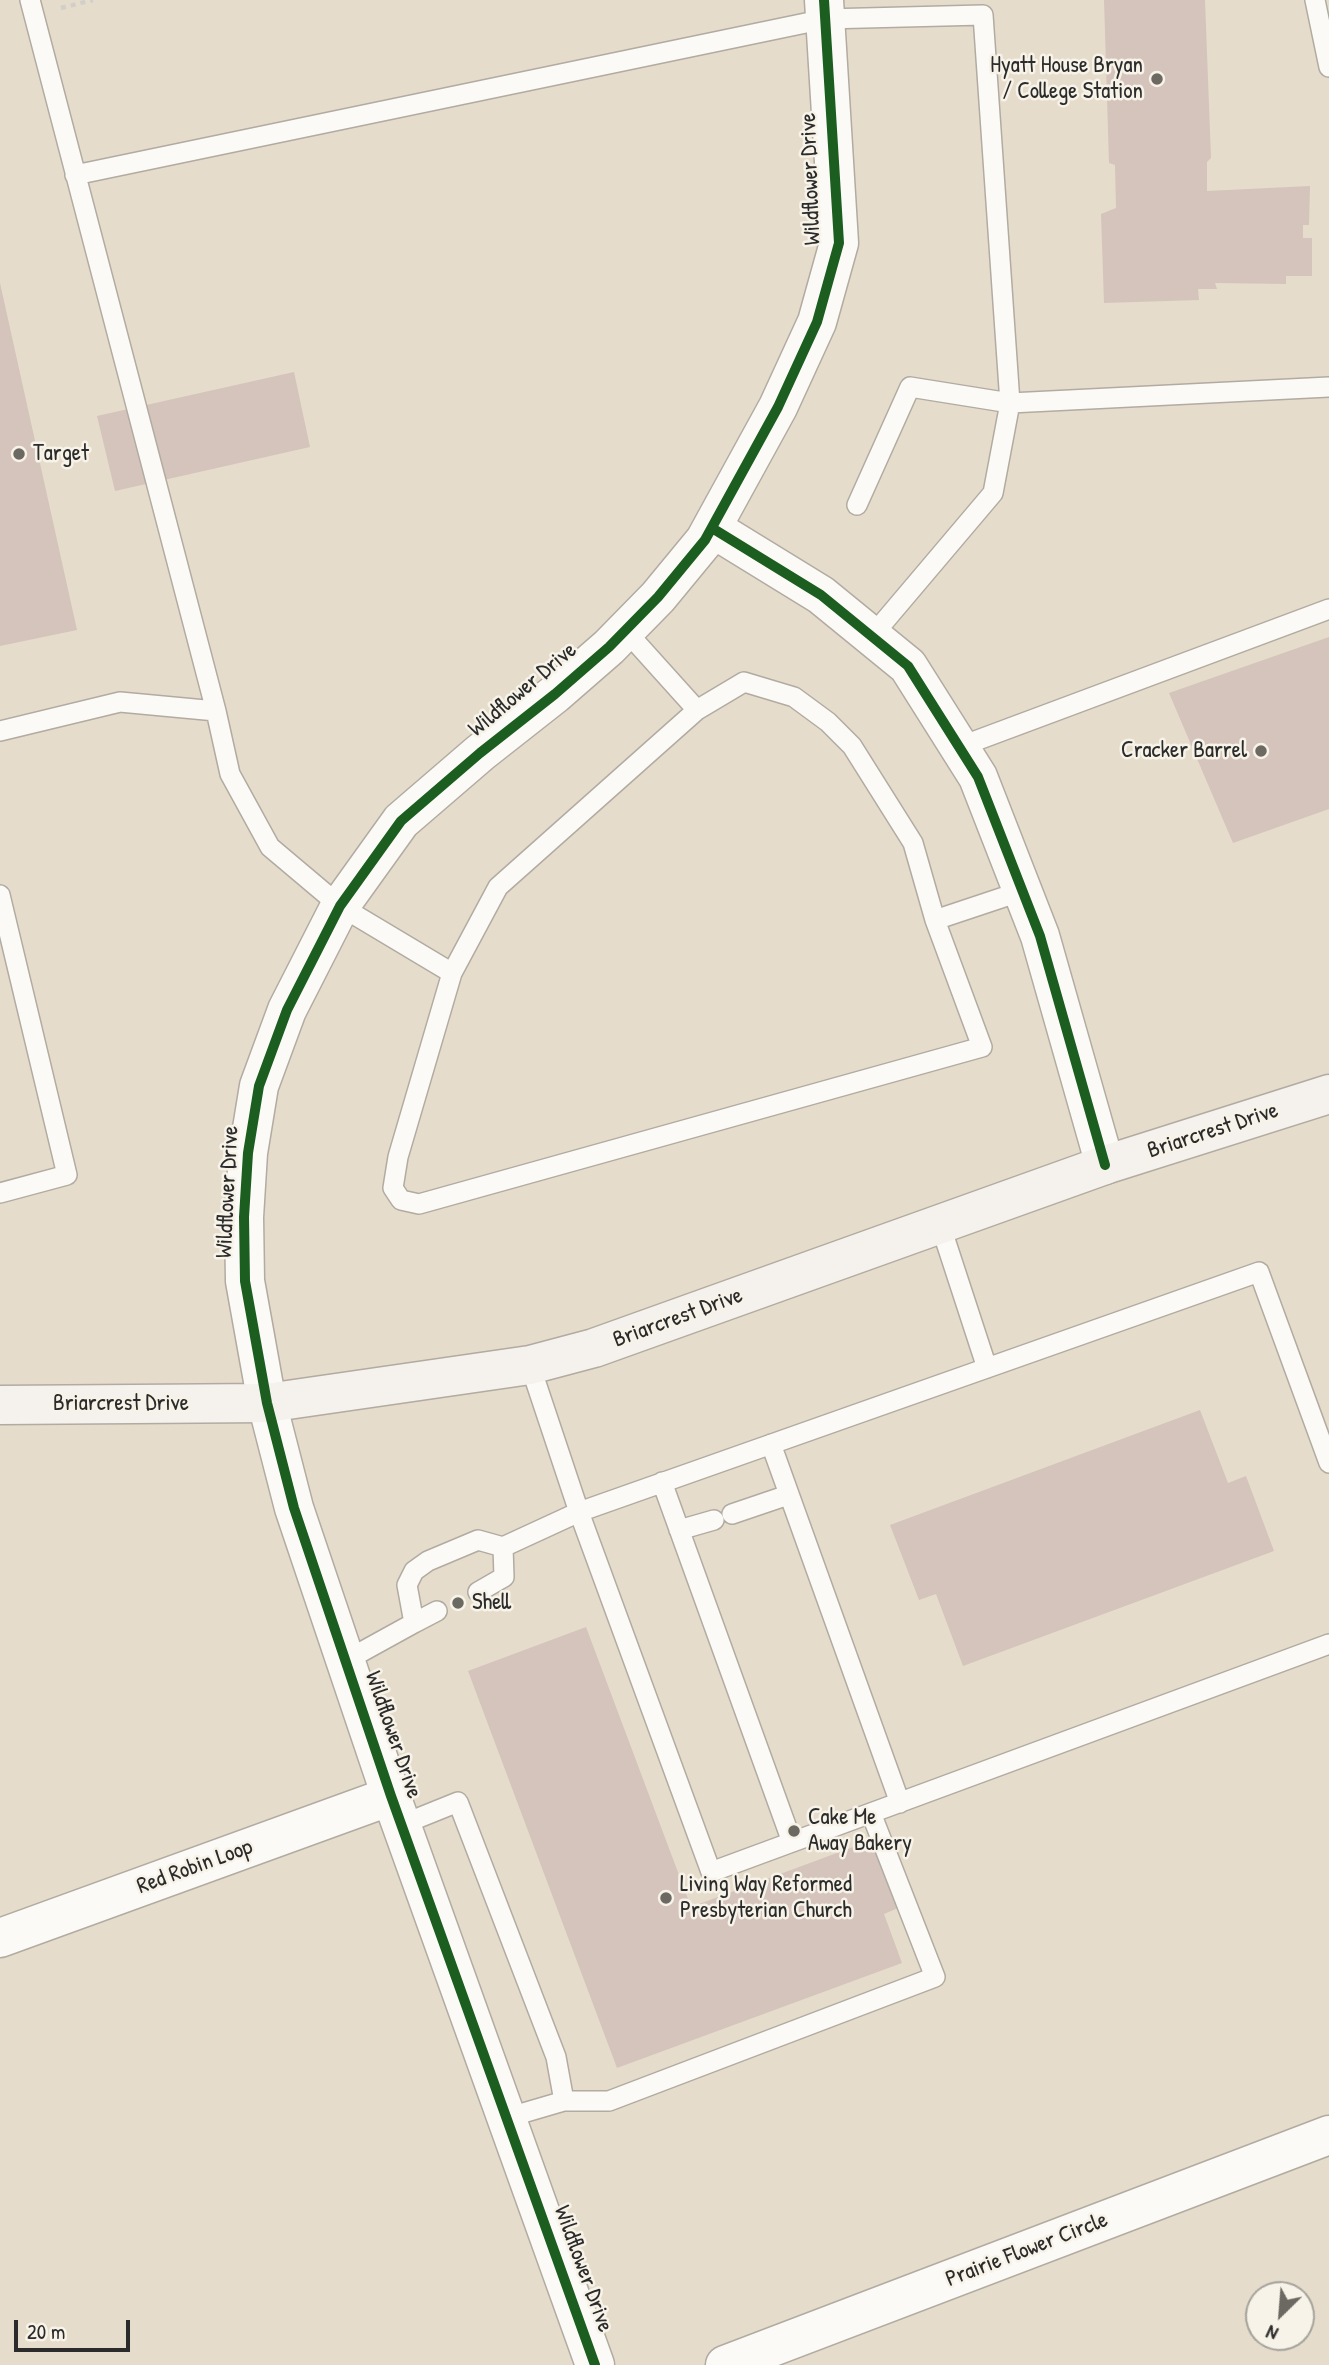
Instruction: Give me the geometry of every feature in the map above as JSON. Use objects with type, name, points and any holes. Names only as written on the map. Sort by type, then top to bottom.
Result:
[{"type":"main road","name":"Briarcrest Drive","points":[[0,1405],[267,1403],[530,1365],[593,1348],[1105,1165],[1329,1094]]},
{"type":"street","name":"Wildflower Drive","points":[[595,2365],[396,1810],[293,1508],[267,1403],[245,1281],[247,1153],[259,1086],[287,1010],[340,906],[401,821],[480,753],[555,694],[658,597],[705,540],[778,407],[817,322],[839,243],[824,9]]},
{"type":"street","points":[[712,528],[821,595],[908,666],[978,777],[1040,936],[1105,1165]]},
{"type":"street","name":"Red Robin Loop","points":[[0,1938],[396,1810]]},
{"type":"street","name":"Prairie Flower Circle","points":[[724,2365],[1329,2135]]},
{"type":"lane","points":[[30,0],[216,711],[230,774],[270,848],[340,906],[452,973]]},
{"type":"lane","points":[[1315,0],[1329,67]]},
{"type":"lane","points":[[75,175],[824,9],[982,7],[1010,402],[993,493],[872,636]]},
{"type":"lane","points":[[857,505],[910,387],[1010,402],[1329,387]]},
{"type":"lane","points":[[959,747],[1329,608]]},
{"type":"lane","points":[[625,629],[697,710]]},
{"type":"lane","points":[[744,682],[794,697],[828,722],[852,746],[913,843],[935,920],[982,1047],[419,1204],[401,1200],[393,1188],[398,1157],[452,973],[498,887],[697,710],[744,682]]},
{"type":"lane","points":[[0,731],[120,702],[216,711]]},
{"type":"lane","points":[[935,920],[1021,891]]},
{"type":"lane","points":[[0,895],[67,1175],[0,1193]]},
{"type":"lane","points":[[940,1224],[987,1368]]},
{"type":"lane","points":[[415,1623],[407,1585],[414,1571],[428,1561],[478,1540],[503,1547],[579,1512],[1259,1272],[1329,1463]]},
{"type":"lane","points":[[530,1365],[579,1512],[711,1872],[1329,1644]]},
{"type":"lane","points":[[771,1444],[900,1803]]},
{"type":"lane","points":[[662,1482],[792,1842]]},
{"type":"lane","points":[[679,1530],[789,1495]]},
{"type":"lane","points":[[478,1592],[504,1577],[503,1547]]},
{"type":"lane","points":[[345,1661],[437,1611]]},
{"type":"lane","points":[[396,1810],[458,1802],[556,2057],[564,2101]]},
{"type":"lane","points":[[506,2119],[564,2101],[609,2101],[935,1978],[871,1813]]},
{"type":"building","name":"Hyatt House Bryan / College Station","points":[[1104,0],[1205,0],[1211,158],[1207,162],[1207,191],[1310,186],[1309,225],[1303,225],[1303,238],[1312,238],[1312,276],[1286,276],[1286,284],[1215,283],[1217,289],[1198,289],[1199,300],[1104,303],[1101,214],[1116,208],[1115,165],[1109,163]]},
{"type":"building","name":"Target","points":[[0,283],[77,630],[0,646]]},
{"type":"building","points":[[294,372],[310,447],[115,491],[97,416]]},
{"type":"building","name":"Cracker Barrel","points":[[1329,637],[1329,809],[1233,843],[1169,693]]},
{"type":"building","points":[[1200,1410],[1228,1483],[1246,1476],[1274,1551],[963,1666],[936,1594],[919,1600],[890,1525]]},
{"type":"building","points":[[586,1627],[691,1907],[872,1840],[898,1908],[884,1914],[902,1963],[617,2068],[468,1671]]},
{"type":"cycle path","points":[[595,2365],[391,1796],[294,1508],[267,1403],[245,1281],[244,1217],[248,1153],[259,1086],[287,1010],[340,906],[401,821],[609,647],[658,597],[705,540],[778,407],[817,322],[839,243],[824,0]]},
{"type":"cycle path","points":[[712,528],[821,595],[908,666],[978,777],[1040,936],[1105,1165]]},
{"type":"place","name":"Hyatt House Bryan / College Station","points":[[1157,79]]},
{"type":"place","name":"Target","points":[[19,454]]},
{"type":"place","name":"Cracker Barrel","points":[[1261,751]]},
{"type":"place","name":"Shell","points":[[458,1603]]},
{"type":"place","name":"Cake Me Away Bakery","points":[[794,1831]]},
{"type":"place","name":"Living Way Reformed Presbyterian Church","points":[[666,1898]]}]
